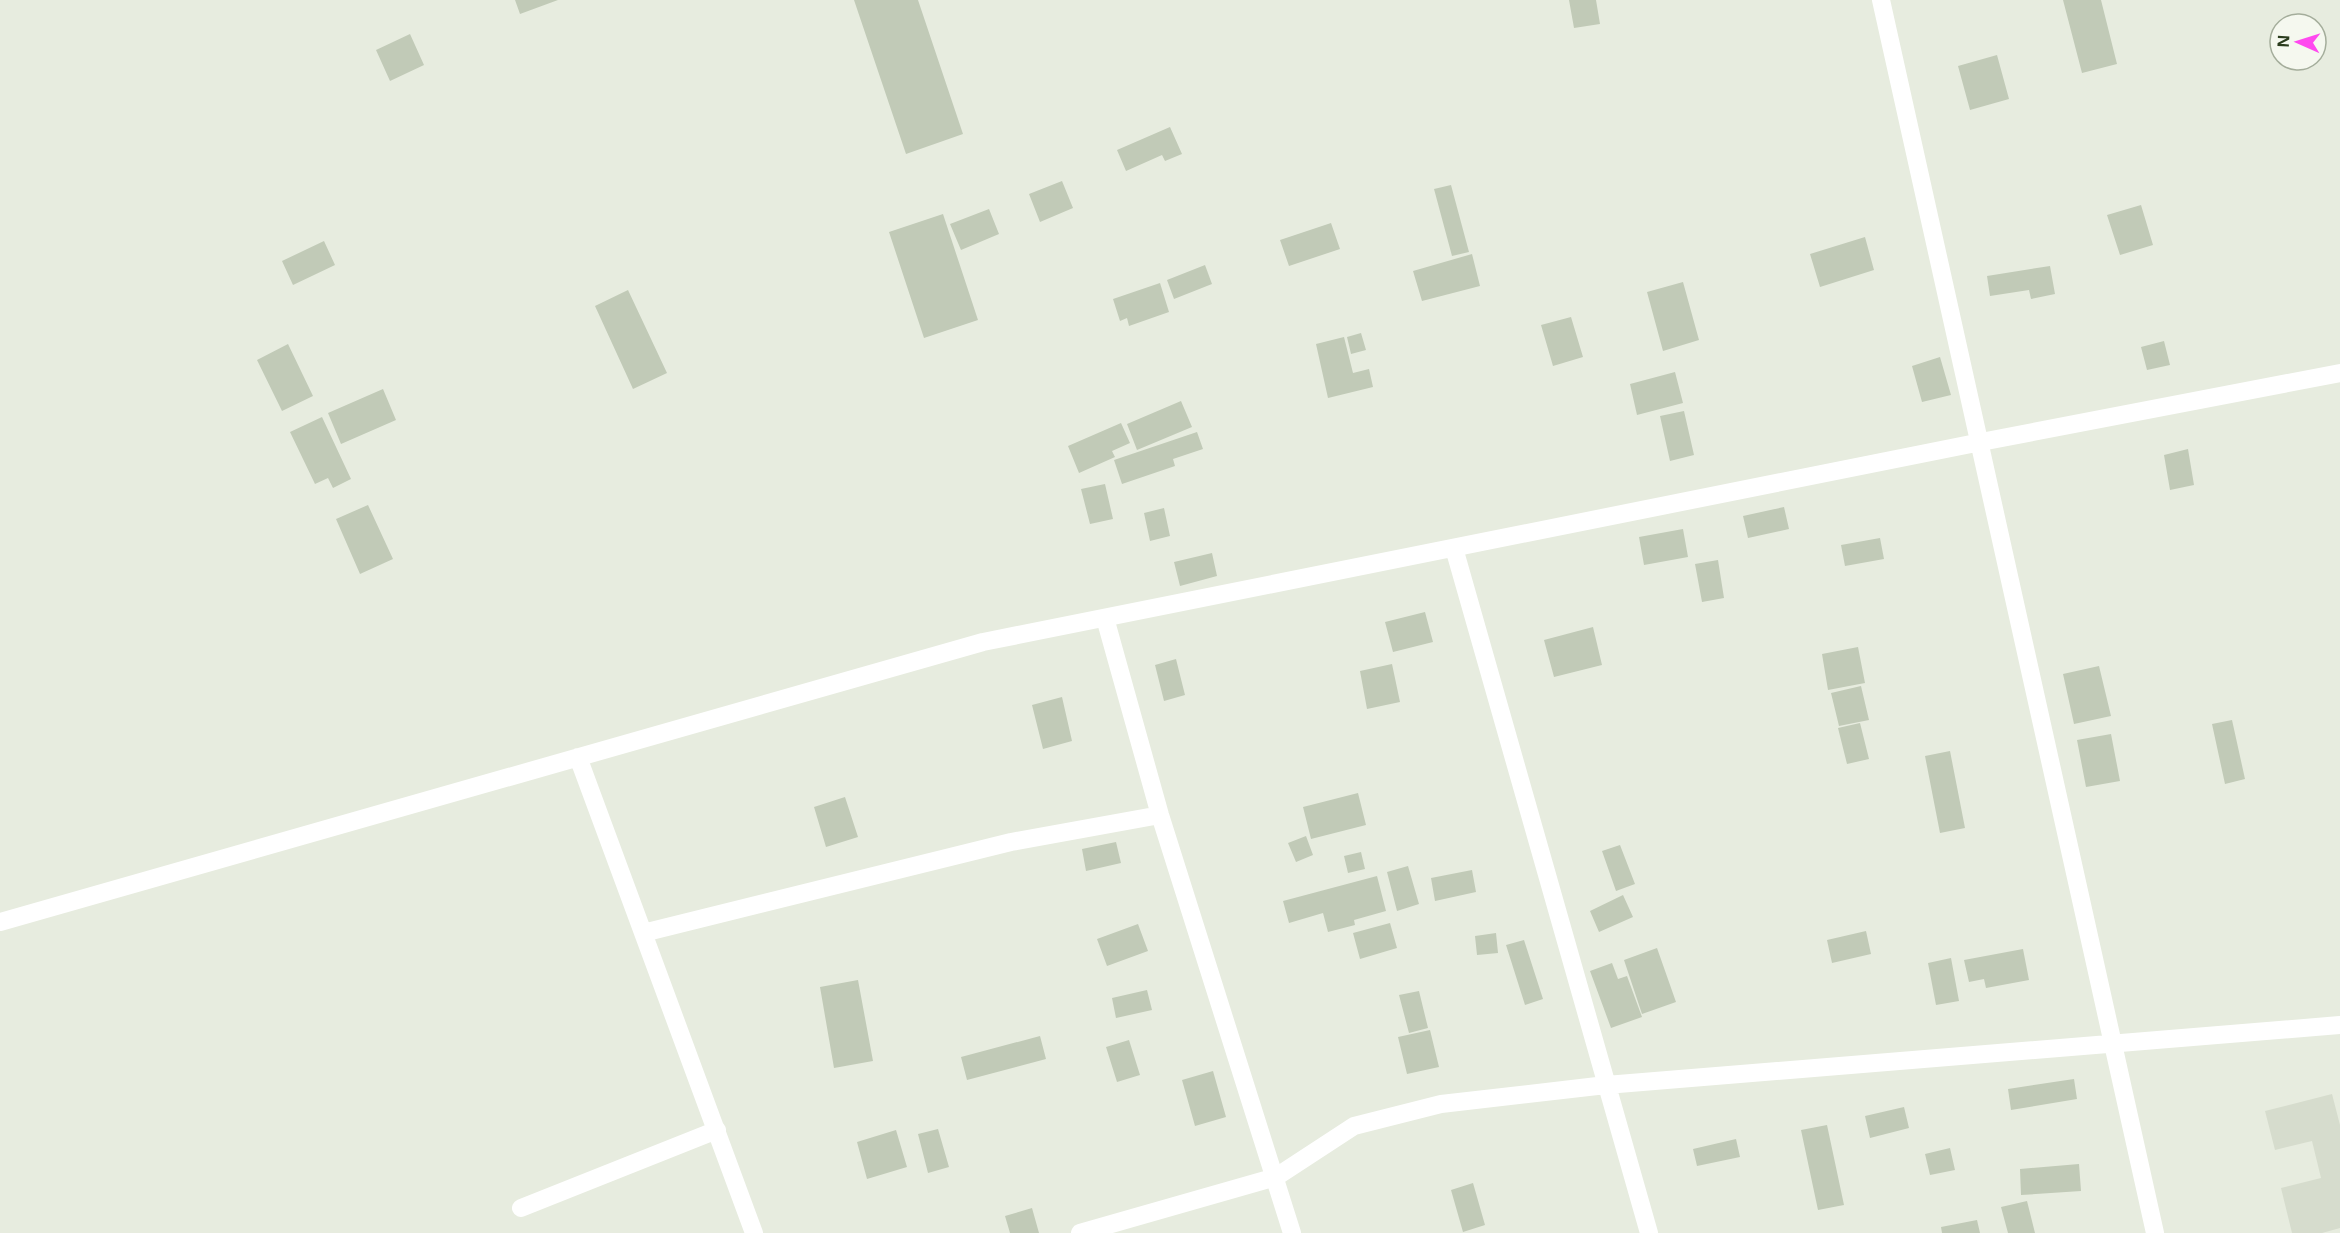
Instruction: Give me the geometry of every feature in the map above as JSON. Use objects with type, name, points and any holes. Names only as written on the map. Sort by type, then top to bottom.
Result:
[{"type":"street","points":[[1881,0],[2156,1233]]},
{"type":"street","points":[[0,922],[982,642],[1981,442],[2340,374]]},
{"type":"street","points":[[1454,548],[1649,1233]]},
{"type":"street","points":[[1105,618],[1160,815],[1293,1233]]},
{"type":"street","points":[[578,758],[754,1233]]},
{"type":"street","points":[[643,933],[1011,842],[1160,815]]},
{"type":"street","points":[[1080,1233],[1276,1177],[1354,1126],[1441,1104],[1606,1085],[2340,1025]]},
{"type":"street","points":[[520,1208],[717,1130]]},
{"type":"shaded area","points":[[2332,1094],[2340,1125],[2340,1228],[2322,1233],[2292,1233],[2281,1188],[2321,1178],[2312,1141],[2275,1150],[2265,1111]]},
{"type":"building","points":[[515,0],[558,0],[520,14]]},
{"type":"building","points":[[854,0],[918,0],[963,134],[906,154]]},
{"type":"building","points":[[1569,0],[1596,0],[1600,24],[1574,28]]},
{"type":"building","points":[[2063,0],[2101,0],[2117,64],[2082,73]]},
{"type":"building","points":[[410,34],[424,65],[390,81],[376,50]]},
{"type":"building","points":[[1997,55],[2009,99],[1970,110],[1958,66]]},
{"type":"building","points":[[1170,127],[1182,154],[1165,161],[1162,155],[1126,171],[1117,150]]},
{"type":"building","points":[[1062,181],[1073,208],[1040,222],[1029,194]]},
{"type":"building","points":[[1451,185],[1469,252],[1452,256],[1434,189]]},
{"type":"building","points":[[2141,205],[2153,245],[2120,255],[2107,215]]},
{"type":"building","points":[[989,209],[999,234],[961,250],[950,224]]},
{"type":"building","points":[[943,214],[978,320],[924,338],[889,232]]},
{"type":"building","points":[[1331,223],[1340,249],[1289,266],[1280,240]]},
{"type":"building","points":[[1865,237],[1874,270],[1820,287],[1810,254]]},
{"type":"building","points":[[324,241],[335,265],[293,285],[282,261]]},
{"type":"building","points":[[1472,254],[1480,286],[1422,301],[1413,271]]},
{"type":"building","points":[[1205,265],[1212,284],[1174,299],[1167,280]]},
{"type":"building","points":[[2050,266],[2055,294],[2031,299],[2029,290],[1990,296],[1987,276]]},
{"type":"building","points":[[1683,282],[1699,340],[1663,351],[1647,292]]},
{"type":"building","points":[[1160,283],[1169,312],[1129,326],[1127,318],[1120,321],[1113,299]]},
{"type":"building","points":[[628,290],[667,373],[633,389],[595,306]]},
{"type":"building","points":[[1571,317],[1583,357],[1553,366],[1541,325]]},
{"type":"building","points":[[1361,333],[1366,350],[1351,354],[1347,337]]},
{"type":"building","points":[[1344,337],[1353,373],[1369,369],[1373,387],[1328,398],[1316,344]]},
{"type":"building","points":[[2164,341],[2170,365],[2147,370],[2141,347]]},
{"type":"building","points":[[288,344],[313,396],[282,411],[257,360]]},
{"type":"building","points":[[1940,357],[1951,395],[1922,402],[1912,366]]},
{"type":"building","points":[[1675,372],[1683,403],[1637,415],[1630,384]]},
{"type":"building","points":[[383,389],[396,420],[341,444],[328,413]]},
{"type":"building","points":[[1181,401],[1192,427],[1137,450],[1127,424]]},
{"type":"building","points":[[1684,411],[1694,455],[1670,461],[1660,416]]},
{"type":"building","points":[[322,417],[351,479],[333,488],[328,478],[315,484],[290,432]]},
{"type":"building","points":[[1121,423],[1130,443],[1112,451],[1115,457],[1079,473],[1068,446]]},
{"type":"building","points":[[1197,432],[1203,449],[1173,459],[1175,466],[1122,484],[1114,460]]},
{"type":"building","points":[[2188,449],[2194,485],[2170,490],[2164,455]]},
{"type":"building","points":[[1105,484],[1113,519],[1090,524],[1081,489]]},
{"type":"building","points":[[368,505],[393,559],[360,574],[336,519]]},
{"type":"building","points":[[1784,507],[1789,529],[1748,538],[1743,516]]},
{"type":"building","points":[[1164,508],[1170,536],[1150,541],[1144,513]]},
{"type":"building","points":[[1683,529],[1688,557],[1644,565],[1639,537]]},
{"type":"building","points":[[1880,538],[1884,559],[1845,566],[1841,545]]},
{"type":"building","points":[[1212,553],[1217,576],[1180,586],[1174,562]]},
{"type":"building","points":[[1718,560],[1724,598],[1702,602],[1695,564]]},
{"type":"building","points":[[1425,612],[1433,642],[1393,652],[1385,622]]},
{"type":"building","points":[[1593,627],[1602,665],[1554,677],[1544,640]]},
{"type":"building","points":[[1858,647],[1865,683],[1828,690],[1822,654]]},
{"type":"building","points":[[1176,659],[1185,695],[1164,701],[1155,665]]},
{"type":"building","points":[[1392,664],[1400,702],[1367,709],[1360,671]]},
{"type":"building","points":[[2099,666],[2111,716],[2074,724],[2063,674]]},
{"type":"building","points":[[1861,686],[1869,720],[1839,726],[1831,693]]},
{"type":"building","points":[[1062,697],[1072,741],[1043,749],[1032,705]]},
{"type":"building","points":[[2232,720],[2245,779],[2225,784],[2212,724]]},
{"type":"building","points":[[1860,723],[1869,759],[1847,764],[1838,728]]},
{"type":"building","points":[[2111,734],[2120,781],[2086,787],[2077,740]]},
{"type":"building","points":[[1950,751],[1965,828],[1940,833],[1925,756]]},
{"type":"building","points":[[1358,793],[1366,825],[1311,839],[1303,807]]},
{"type":"building","points":[[845,797],[858,837],[826,847],[814,807]]},
{"type":"building","points":[[1306,836],[1313,855],[1296,862],[1288,843]]},
{"type":"building","points":[[1116,842],[1121,863],[1086,871],[1082,849]]},
{"type":"building","points":[[1620,845],[1635,884],[1616,891],[1602,851]]},
{"type":"building","points":[[1361,852],[1365,869],[1348,873],[1344,856]]},
{"type":"building","points":[[1408,866],[1419,904],[1397,911],[1387,872]]},
{"type":"building","points":[[1472,870],[1476,892],[1435,901],[1431,878]]},
{"type":"building","points":[[1377,876],[1386,911],[1354,920],[1355,925],[1328,932],[1323,913],[1289,923],[1283,901]]},
{"type":"building","points":[[1623,895],[1633,917],[1599,932],[1590,911]]},
{"type":"building","points":[[1390,923],[1397,948],[1360,959],[1353,933]]},
{"type":"building","points":[[1138,924],[1148,951],[1107,966],[1097,939]]},
{"type":"building","points":[[1866,931],[1871,954],[1832,963],[1827,940]]},
{"type":"building","points":[[1496,933],[1498,953],[1477,955],[1475,936]]},
{"type":"building","points":[[1524,940],[1543,999],[1525,1005],[1506,945]]},
{"type":"building","points":[[1657,948],[1676,1002],[1642,1014],[1624,960]]},
{"type":"building","points":[[2023,949],[2029,980],[1986,988],[1984,979],[1969,982],[1964,960]]},
{"type":"building","points":[[1951,958],[1959,1001],[1936,1005],[1928,963]]},
{"type":"building","points":[[1612,963],[1618,979],[1627,976],[1642,1017],[1611,1028],[1590,971]]},
{"type":"building","points":[[858,980],[873,1061],[834,1068],[820,987]]},
{"type":"building","points":[[1147,990],[1152,1010],[1116,1018],[1112,998]]},
{"type":"building","points":[[1419,991],[1428,1028],[1409,1033],[1399,995]]},
{"type":"building","points":[[1430,1030],[1439,1067],[1407,1074],[1398,1037]]},
{"type":"building","points":[[1040,1036],[1046,1059],[967,1080],[961,1057]]},
{"type":"building","points":[[1129,1040],[1140,1075],[1117,1082],[1106,1047]]},
{"type":"building","points":[[1213,1071],[1226,1117],[1195,1126],[1182,1080]]},
{"type":"building","points":[[2074,1079],[2077,1099],[2011,1110],[2008,1089]]},
{"type":"building","points":[[1904,1107],[1909,1128],[1870,1138],[1865,1116]]},
{"type":"building","points":[[1827,1125],[1844,1205],[1818,1210],[1801,1130]]},
{"type":"building","points":[[938,1129],[949,1167],[928,1173],[918,1134]]},
{"type":"building","points":[[896,1130],[907,1167],[867,1179],[857,1142]]},
{"type":"building","points":[[1736,1139],[1740,1157],[1697,1166],[1693,1149]]},
{"type":"building","points":[[1950,1148],[1955,1170],[1930,1175],[1925,1154]]},
{"type":"building","points":[[2079,1164],[2081,1191],[2021,1195],[2020,1169]]},
{"type":"building","points":[[1473,1183],[1485,1225],[1463,1232],[1451,1190]]},
{"type":"building","points":[[2027,1201],[2035,1233],[2008,1233],[2001,1207]]},
{"type":"building","points":[[1032,1208],[1039,1233],[1010,1233],[1005,1216]]},
{"type":"building","points":[[1977,1220],[1980,1233],[1942,1233],[1941,1227]]}]
